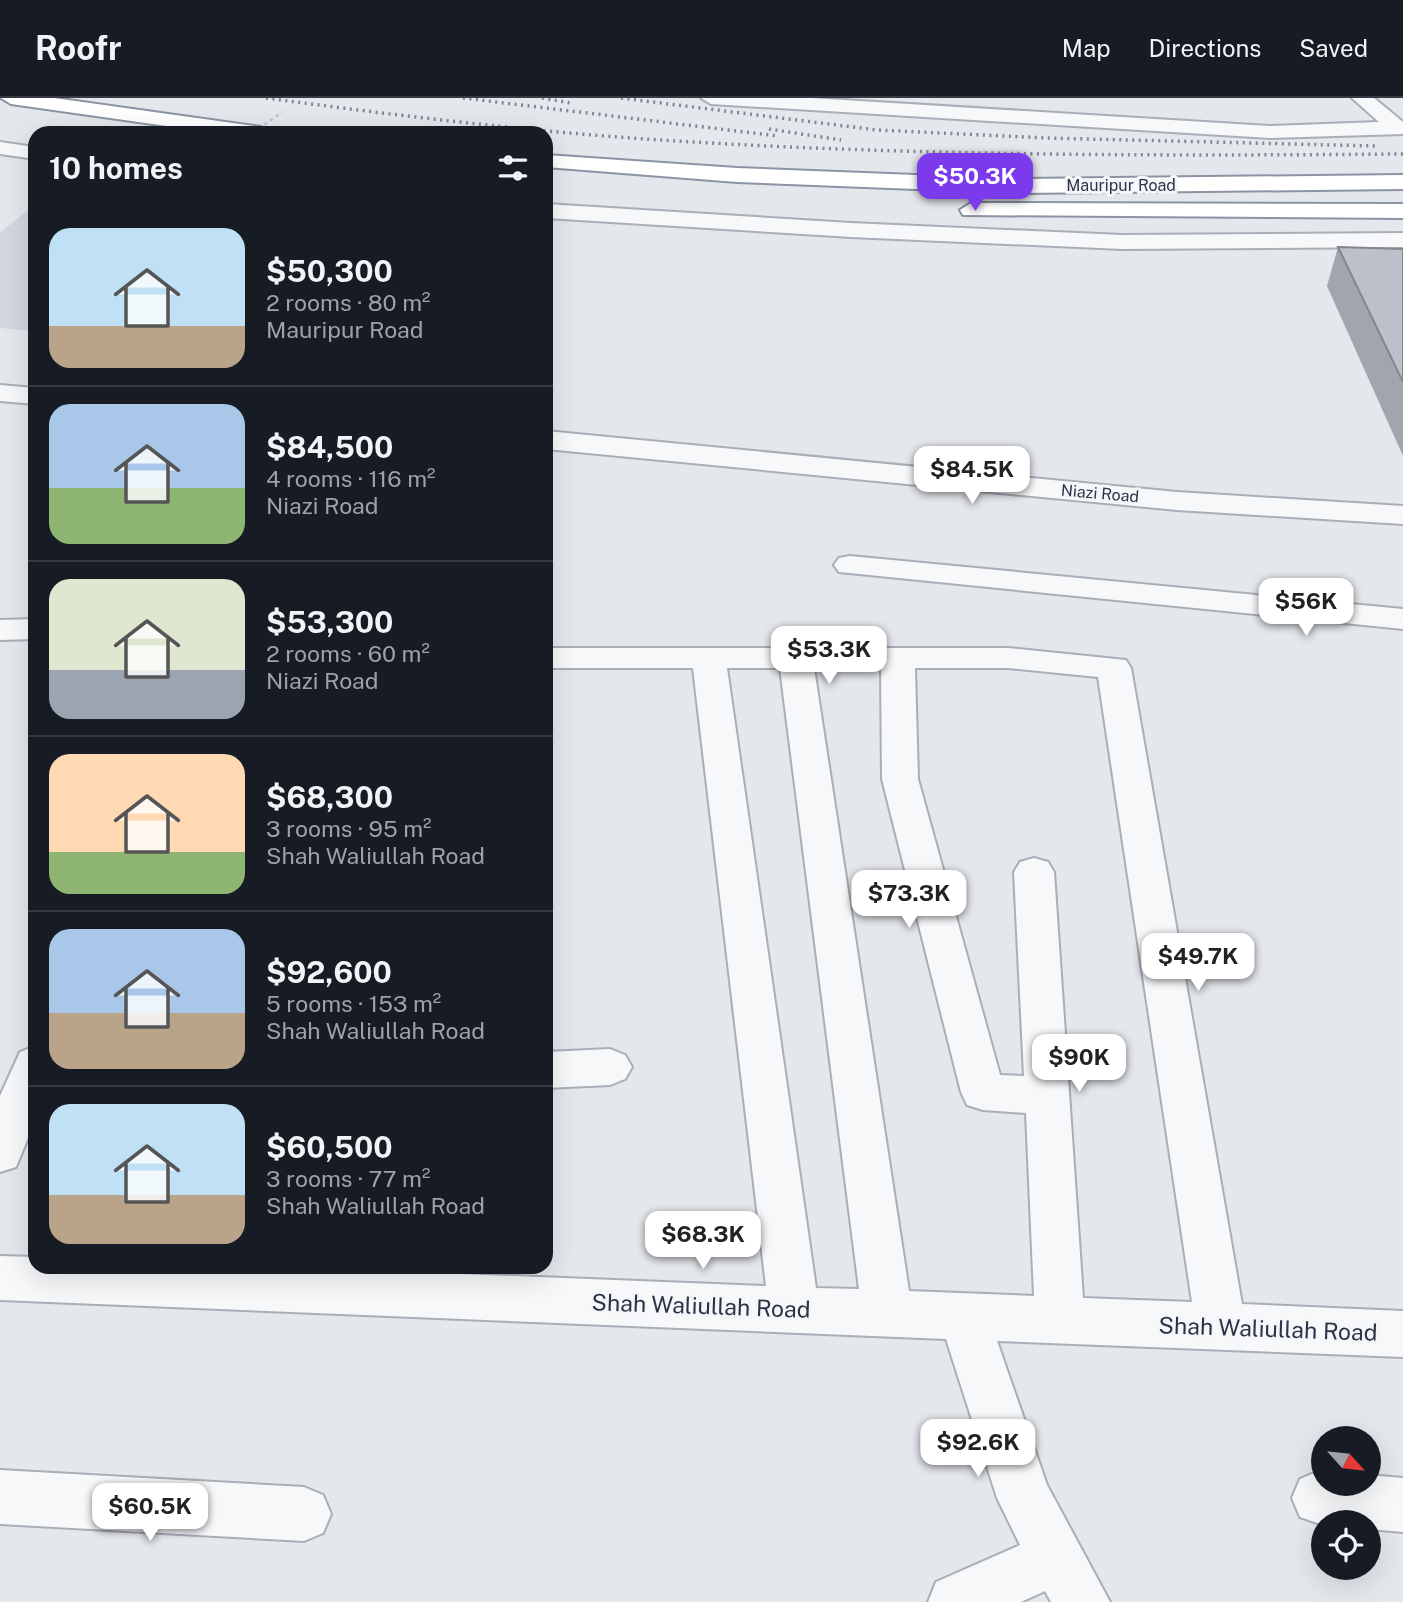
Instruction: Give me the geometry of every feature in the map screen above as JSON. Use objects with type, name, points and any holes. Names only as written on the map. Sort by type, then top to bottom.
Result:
[{"type":"highway","points":[[10,98],[211,126]]},
{"type":"highway","name":"Mauripur Road","points":[[553,162],[737,175],[1021,186],[1403,183]]},
{"type":"highway","name":"Mauripur Road","points":[[945,209],[1026,213],[1403,211]]},
{"type":"street","points":[[711,98],[1020,108],[1270,132],[1401,129]]},
{"type":"street","points":[[1362,98],[1401,129]]},
{"type":"street","points":[[0,148],[28,152]]},
{"type":"street","points":[[553,211],[851,230],[1122,242],[1403,240]]},
{"type":"street","points":[[0,393],[28,395]]},
{"type":"street","name":"Niazi Road","points":[[553,441],[1177,500],[1403,514]]},
{"type":"street","points":[[850,565],[1403,619]]},
{"type":"street","points":[[0,630],[28,629]]},
{"type":"street","points":[[553,658],[1008,658],[1114,668],[1221,1327]]},
{"type":"street","points":[[709,658],[794,1310]]},
{"type":"street","points":[[898,658],[900,779],[984,1092],[1047,1096]]},
{"type":"street","points":[[796,659],[887,1314]]},
{"type":"street","points":[[1034,872],[1060,1320]]},
{"type":"street","points":[[553,1070],[610,1067]]},
{"type":"street","points":[[0,1153],[28,1082]]},
{"type":"street","name":"Shah Waliullah Road","points":[[0,1278],[1403,1334]]},
{"type":"street","points":[[956,1602],[1070,1580],[1024,1499],[964,1316]]},
{"type":"street","points":[[0,1497],[304,1514]]},
{"type":"street","points":[[1318,1498],[1403,1505]]},
{"type":"path","points":[[262,126],[282,111]]},
{"type":"shaded area","points":[[28,210],[28,330],[0,328],[0,233]]},
{"type":"building","points":[[1338,247],[1403,249],[1403,382]]},
{"type":"railway","points":[[266,98],[497,126]]},
{"type":"railway","points":[[463,98],[778,136]]},
{"type":"railway","points":[[542,98],[571,103]]},
{"type":"railway","points":[[621,98],[877,130],[1047,138],[1375,146]]},
{"type":"railway","points":[[769,129],[841,140]]},
{"type":"railway","points":[[553,132],[639,139],[871,150],[1048,154],[1403,154]]}]
